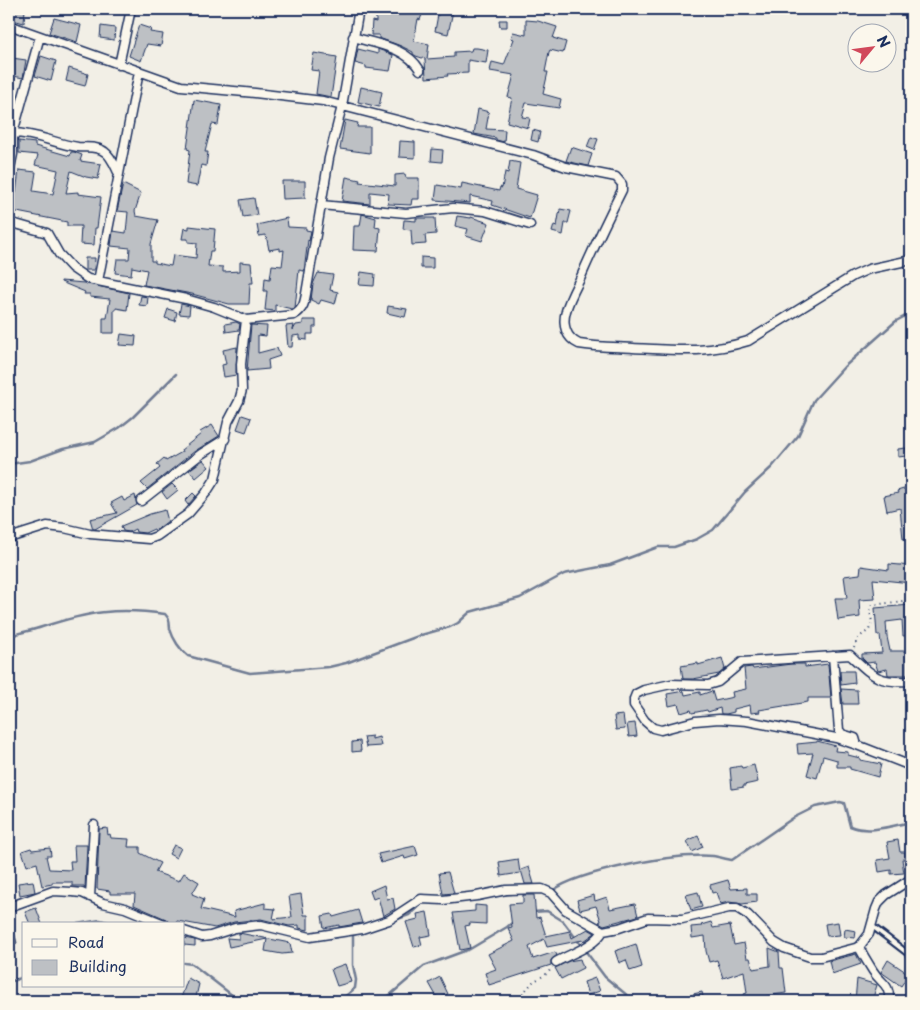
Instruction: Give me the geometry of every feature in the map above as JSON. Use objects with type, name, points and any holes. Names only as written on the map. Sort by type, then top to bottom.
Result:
[{"type":"street","points":[[119,65],[131,9]]},
{"type":"street","points":[[9,222],[47,233],[59,254],[72,268],[88,279],[186,298],[246,320],[294,315],[299,312],[303,307],[321,205],[342,106],[353,37],[360,9]]},
{"type":"street","points":[[9,24],[181,86],[323,101],[532,155],[566,167],[619,179],[622,184],[622,190],[594,245],[565,312],[567,334],[571,340],[579,344],[675,350],[710,350],[733,346],[748,341],[853,276],[870,269],[911,260]]},
{"type":"street","points":[[9,173],[13,154],[11,133],[40,36]]},
{"type":"street","points":[[353,37],[396,49],[412,59],[420,70]]},
{"type":"street","points":[[98,281],[139,72]]},
{"type":"street","points":[[11,133],[26,133],[60,144],[100,149],[106,153],[118,172]]},
{"type":"street","points":[[321,205],[406,213],[453,208],[485,211],[530,225]]},
{"type":"street","points":[[9,538],[47,526],[90,534],[149,539],[157,536],[188,514],[215,479],[228,422],[239,402],[242,390],[246,320]]},
{"type":"street","points":[[141,501],[201,454],[225,439]]},
{"type":"street","points":[[911,681],[894,682],[879,679],[850,655],[833,656],[742,662],[718,682],[708,685],[671,684],[644,690],[636,694],[634,699],[634,704],[645,721],[654,728],[661,730],[695,721],[718,718],[747,721],[836,738],[857,744],[911,766]]},
{"type":"street","points":[[833,656],[839,730],[842,734],[855,738],[857,744]]},
{"type":"street","points":[[90,897],[94,825]]},
{"type":"street","points":[[911,840],[911,845]]},
{"type":"street","points":[[185,931],[210,936],[235,928],[262,925],[310,937],[362,929],[389,920],[421,899],[442,900],[506,890],[542,889],[551,893],[566,910],[603,931],[620,928],[648,918],[682,920],[729,908],[737,908],[748,915],[774,942],[810,957],[821,957],[859,947],[869,934],[876,909],[880,902],[886,895],[911,879]]},
{"type":"street","points":[[9,907],[53,891],[82,893],[102,903],[124,908],[159,922]]},
{"type":"street","points":[[556,962],[599,938],[603,931]]},
{"type":"street","points":[[859,947],[873,971],[890,991],[889,1001]]},
{"type":"lane","points":[[872,926],[911,956]]},
{"type":"path","points":[[850,655],[858,638],[869,630],[872,622],[870,612],[872,605],[911,600]]},
{"type":"path","points":[[516,1001],[532,982],[548,973],[556,962]]},
{"type":"building","points":[[9,9],[25,9],[24,23],[9,19]]},
{"type":"building","points":[[376,9],[424,9],[420,20],[418,19],[414,41],[429,44],[427,59],[454,57],[454,52],[471,51],[472,48],[477,48],[488,50],[486,63],[468,60],[468,73],[426,78],[425,59],[416,56],[413,52],[401,46],[379,38],[379,35],[371,35],[372,21],[376,22]]},
{"type":"building","points":[[439,9],[453,11],[448,34],[435,31]]},
{"type":"building","points":[[54,18],[81,25],[77,42],[49,33]]},
{"type":"building","points":[[499,20],[507,20],[507,27],[500,27]]},
{"type":"building","points":[[526,20],[538,21],[557,27],[553,38],[566,42],[563,53],[550,50],[545,72],[548,72],[543,94],[561,99],[559,108],[526,103],[522,117],[530,118],[528,128],[507,122],[512,98],[508,97],[514,75],[490,71],[492,62],[504,65],[514,39],[511,38],[513,32],[526,35]]},
{"type":"building","points":[[139,25],[151,29],[150,32],[163,34],[161,46],[147,44],[141,61],[129,56]]},
{"type":"building","points":[[101,26],[115,28],[114,40],[100,38]]},
{"type":"building","points":[[358,49],[378,54],[378,49],[393,55],[390,71],[366,68],[366,66],[355,63]]},
{"type":"building","points":[[314,53],[337,57],[331,97],[316,94],[319,71],[311,70]]},
{"type":"building","points":[[41,56],[56,61],[51,81],[35,76]]},
{"type":"building","points":[[12,58],[26,60],[23,78],[9,75]]},
{"type":"building","points":[[69,68],[88,74],[85,86],[66,81]]},
{"type":"building","points":[[361,87],[382,92],[379,107],[358,102]]},
{"type":"building","points":[[194,100],[221,105],[218,125],[212,124],[205,152],[208,152],[206,166],[201,165],[197,186],[186,184],[190,150],[187,149]]},
{"type":"building","points":[[478,109],[489,112],[486,129],[505,130],[504,142],[496,140],[496,138],[474,134]]},
{"type":"building","points":[[345,120],[358,123],[357,127],[370,127],[370,153],[340,149]]},
{"type":"building","points":[[533,130],[540,132],[538,142],[531,140]]},
{"type":"building","points":[[591,137],[598,139],[594,150],[587,147]]},
{"type":"building","points":[[19,141],[35,143],[35,146],[70,156],[71,152],[74,152],[82,155],[80,161],[101,164],[98,179],[71,171],[66,193],[78,192],[78,194],[101,197],[94,245],[80,244],[81,226],[67,226],[67,222],[12,211],[13,206],[9,205],[10,192],[16,193],[19,170],[36,172],[33,191],[53,194],[58,170],[35,165],[38,155],[19,153]]},
{"type":"building","points":[[400,141],[415,142],[415,158],[399,157]]},
{"type":"building","points":[[571,147],[592,154],[588,166],[566,161]]},
{"type":"building","points":[[432,149],[443,150],[442,162],[431,161]]},
{"type":"building","points":[[510,161],[520,163],[516,189],[537,195],[530,218],[492,205],[493,201],[470,196],[470,203],[435,200],[437,185],[461,189],[462,183],[499,191],[500,187],[502,188],[505,172],[508,173]]},
{"type":"building","points":[[405,174],[406,178],[419,178],[419,199],[412,199],[411,205],[388,204],[389,194],[370,192],[370,204],[342,201],[346,177],[360,180],[359,182],[395,186],[395,175]]},
{"type":"building","points":[[282,181],[305,181],[305,198],[283,199]]},
{"type":"building","points":[[123,184],[141,193],[135,211],[136,216],[158,220],[151,244],[151,261],[171,266],[173,255],[196,258],[197,243],[188,242],[188,239],[182,239],[184,228],[189,229],[189,226],[215,229],[213,251],[210,251],[208,266],[223,267],[223,272],[240,271],[240,262],[251,263],[253,283],[250,283],[249,304],[229,304],[192,294],[144,285],[147,270],[132,267],[131,275],[115,273],[117,259],[129,259],[130,248],[111,246],[113,231],[126,233],[128,212],[117,211]]},
{"type":"building","points":[[254,198],[257,215],[243,217],[240,200]]},
{"type":"building","points":[[560,209],[571,211],[568,223],[565,223],[563,235],[552,232],[554,225],[557,226]]},
{"type":"building","points":[[362,214],[376,218],[375,227],[380,228],[378,251],[353,250],[354,226],[360,226]]},
{"type":"building","points":[[457,216],[471,217],[489,223],[482,241],[466,236],[468,229],[455,226]]},
{"type":"building","points":[[287,218],[288,227],[306,228],[306,230],[311,231],[304,271],[299,270],[295,308],[275,305],[275,311],[265,310],[267,291],[264,291],[265,278],[270,279],[272,265],[282,266],[284,250],[280,251],[280,248],[269,250],[266,235],[259,236],[257,225]]},
{"type":"building","points":[[416,218],[435,218],[436,234],[425,235],[426,244],[412,245],[411,230],[403,229],[404,220],[416,221]]},
{"type":"building","points":[[421,257],[433,258],[433,268],[421,268]]},
{"type":"building","points":[[85,258],[95,258],[94,270],[85,270]]},
{"type":"building","points":[[361,272],[375,274],[374,286],[359,285]]},
{"type":"building","points":[[318,273],[333,275],[330,290],[338,292],[335,304],[321,300],[319,304],[311,300],[313,284]]},
{"type":"building","points":[[61,281],[84,283],[129,293],[127,310],[116,308],[114,310],[114,333],[103,333],[103,318],[107,318],[110,299],[90,297],[90,294],[84,294],[85,292]]},
{"type":"building","points":[[141,296],[148,297],[147,306],[139,305]]},
{"type":"building","points":[[181,304],[190,306],[189,315],[179,314]]},
{"type":"building","points":[[388,306],[407,309],[405,317],[387,313]]},
{"type":"building","points":[[168,309],[177,312],[175,321],[165,318]]},
{"type":"building","points":[[303,320],[316,320],[313,334],[307,334],[307,340],[300,339],[300,335],[293,336],[292,347],[288,347],[286,326],[294,325],[293,330],[296,325],[303,324]]},
{"type":"building","points":[[236,322],[240,324],[239,330],[226,332],[225,324]]},
{"type":"building","points":[[251,325],[267,326],[266,336],[258,335],[258,353],[277,348],[280,356],[268,360],[269,369],[247,371]]},
{"type":"building","points":[[121,334],[136,336],[135,346],[119,345]]},
{"type":"building","points":[[237,347],[236,375],[224,377],[222,365],[226,364],[223,350]]},
{"type":"building","points":[[242,415],[251,418],[246,432],[237,429]]},
{"type":"building","points":[[212,425],[219,436],[195,451],[147,489],[141,483],[160,468],[157,464],[164,458],[166,461],[182,452],[181,450],[201,434],[200,432]]},
{"type":"building","points":[[906,448],[907,456],[898,457],[898,449]]},
{"type":"building","points":[[203,460],[209,467],[196,478],[189,470]]},
{"type":"building","points":[[172,484],[178,490],[167,499],[162,492]]},
{"type":"building","points":[[907,488],[911,504],[911,537],[903,539],[900,508],[887,511],[884,496],[898,493],[897,491]]},
{"type":"building","points":[[193,493],[196,496],[188,505],[185,501]]},
{"type":"building","points":[[135,495],[137,505],[93,529],[90,519],[117,513],[111,503],[122,497],[124,501]]},
{"type":"building","points":[[165,510],[168,521],[155,531],[154,529],[145,533],[136,532],[135,529],[129,532],[123,531],[121,526]]},
{"type":"building","points":[[889,564],[911,566],[911,583],[873,579],[875,599],[859,600],[860,617],[838,620],[835,598],[847,598],[844,576],[860,574],[861,566],[889,570]]},
{"type":"building","points":[[911,605],[911,635],[903,636],[902,620],[886,622],[890,651],[910,651],[911,675],[888,675],[887,669],[878,671],[875,662],[867,663],[862,658],[862,654],[882,653],[880,635],[877,635],[875,608]]},
{"type":"building","points":[[722,658],[725,669],[719,674],[683,679],[681,666],[698,663],[698,665]]},
{"type":"building","points":[[805,664],[805,667],[828,664],[831,698],[808,698],[808,702],[751,713],[750,705],[734,709],[734,712],[726,714],[721,714],[720,708],[708,712],[707,710],[692,713],[691,710],[681,713],[678,704],[669,706],[667,694],[684,691],[685,695],[700,692],[700,695],[712,691],[715,701],[733,697],[732,692],[746,689],[744,668],[752,667],[753,669]]},
{"type":"building","points":[[840,671],[854,671],[855,683],[841,685]]},
{"type":"building","points":[[841,689],[857,690],[858,704],[843,704]]},
{"type":"building","points":[[623,715],[625,729],[616,730],[614,716]]},
{"type":"building","points":[[635,723],[637,736],[629,737],[627,724]]},
{"type":"building","points":[[372,736],[372,739],[379,737],[381,746],[366,747],[364,737]]},
{"type":"building","points":[[360,741],[361,751],[352,752],[352,742]]},
{"type":"building","points":[[817,741],[836,746],[835,751],[848,752],[848,755],[860,758],[860,760],[881,764],[878,777],[850,769],[850,767],[837,767],[837,760],[823,756],[817,778],[807,775],[813,753],[798,754],[797,744]]},
{"type":"building","points":[[754,765],[758,782],[732,789],[730,768]]},
{"type":"building","points":[[107,828],[108,835],[110,834],[111,838],[129,839],[128,847],[140,847],[140,853],[160,863],[155,872],[179,881],[184,873],[199,882],[192,894],[204,899],[201,909],[235,917],[234,911],[265,903],[265,908],[275,909],[273,919],[292,917],[289,896],[301,894],[304,915],[308,915],[308,930],[299,928],[299,925],[289,926],[261,919],[234,922],[215,928],[185,922],[168,922],[166,919],[134,905],[135,894],[110,894],[110,891],[97,889],[99,829]]},
{"type":"building","points":[[698,836],[703,847],[692,852],[687,841]]},
{"type":"building","points":[[898,840],[900,852],[905,852],[906,859],[902,859],[904,873],[891,874],[891,870],[879,872],[877,860],[890,858],[887,842]]},
{"type":"building","points":[[74,845],[87,845],[85,888],[84,886],[72,886],[72,882],[52,882],[52,884],[42,886],[37,863],[27,866],[22,851],[31,848],[32,850],[50,848],[51,856],[46,856],[49,869],[71,870],[70,861],[75,861]]},
{"type":"building","points":[[174,845],[181,848],[176,858],[169,854]]},
{"type":"building","points":[[415,846],[418,855],[405,859],[404,856],[381,863],[378,854]]},
{"type":"building","points":[[518,859],[520,873],[501,876],[499,862]]},
{"type":"building","points":[[529,867],[534,884],[525,884],[521,870]]},
{"type":"building","points":[[448,872],[454,893],[443,894],[439,873]]},
{"type":"building","points":[[728,880],[731,889],[747,888],[747,894],[757,894],[757,902],[742,904],[729,902],[720,904],[716,892],[712,893],[710,885]]},
{"type":"building","points":[[33,881],[35,892],[20,895],[18,883]]},
{"type":"building","points":[[384,885],[387,899],[393,898],[395,909],[383,916],[378,897],[373,899],[370,891]]},
{"type":"building","points":[[698,892],[702,907],[691,910],[686,895]]},
{"type":"building","points":[[523,895],[534,895],[536,918],[540,917],[546,936],[570,931],[572,938],[588,929],[595,933],[584,941],[547,947],[544,939],[529,947],[533,959],[555,952],[557,955],[551,960],[551,965],[489,985],[485,973],[496,969],[488,954],[514,941],[508,928],[512,927],[509,904],[523,903]]},
{"type":"building","points":[[594,895],[595,901],[607,897],[610,909],[635,904],[638,916],[604,925],[599,922],[601,921],[596,906],[580,910],[577,900]]},
{"type":"building","points":[[475,905],[486,906],[486,924],[469,923],[470,925],[465,926],[470,948],[460,950],[453,913],[475,911]]},
{"type":"building","points":[[36,908],[41,922],[29,922],[25,912]]},
{"type":"building","points":[[358,910],[362,923],[324,928],[322,916],[332,914],[333,917]]},
{"type":"building","points":[[427,912],[431,935],[420,937],[422,945],[414,947],[406,922],[418,919],[417,914]]},
{"type":"building","points":[[9,921],[11,921],[17,943],[9,945]]},
{"type":"building","points":[[711,922],[713,928],[730,925],[734,945],[744,943],[747,958],[750,958],[753,969],[770,966],[769,948],[779,952],[780,968],[783,968],[786,993],[766,996],[768,1001],[745,1001],[744,994],[747,993],[744,971],[723,978],[717,960],[709,962],[705,936],[692,938],[691,927],[702,926]]},
{"type":"building","points":[[838,922],[840,935],[827,936],[825,924]]},
{"type":"building","points":[[845,929],[856,931],[855,938],[844,937]]},
{"type":"building","points":[[239,933],[290,943],[292,953],[282,954],[265,951],[267,939],[229,947],[227,938],[239,939]]},
{"type":"building","points":[[185,938],[195,940],[195,946],[185,945]]},
{"type":"building","points":[[636,944],[642,967],[630,971],[626,960],[619,963],[615,951]]},
{"type":"building","points":[[856,954],[861,964],[832,974],[829,961]]},
{"type":"building","points":[[580,959],[583,968],[561,979],[555,968],[569,961]]},
{"type":"building","points":[[888,960],[909,974],[901,986],[881,972]]},
{"type":"building","points":[[345,964],[351,982],[337,986],[331,969]]},
{"type":"building","points":[[440,977],[448,994],[438,999],[429,983]]},
{"type":"building","points":[[188,978],[199,984],[195,1001],[180,1001]]},
{"type":"building","points":[[595,978],[600,991],[588,995],[584,982]]},
{"type":"building","points":[[857,979],[877,985],[872,1001],[855,1001]]},
{"type":"building","points":[[702,992],[704,1001],[695,1001],[693,994]]},
{"type":"waterway","points":[[9,279],[11,247]]},
{"type":"waterway","points":[[9,637],[88,614],[117,611],[148,612],[165,614],[169,620],[170,629],[175,640],[182,651],[188,656],[250,673],[329,667],[346,663],[421,635],[450,627],[458,623],[470,612],[520,598],[564,574],[610,565],[658,547],[674,547],[697,539],[713,530],[745,492],[772,467],[798,436],[814,400],[844,367],[896,321],[911,313]]},
{"type":"waterway","points":[[9,464],[30,461],[63,449],[95,442],[133,417],[176,374]]},
{"type":"waterway","points":[[552,891],[584,877],[630,864],[697,856],[713,856],[732,860],[793,818],[815,807],[840,802],[844,803],[850,826],[857,828],[880,829],[911,822]]},
{"type":"waterway","points":[[494,896],[518,893]]},
{"type":"waterway","points":[[395,920],[409,915],[426,901]]},
{"type":"waterway","points":[[533,912],[547,911],[563,921],[605,977],[634,1001]]},
{"type":"waterway","points":[[88,922],[100,920],[107,922]]},
{"type":"waterway","points":[[383,1001],[424,966],[470,949],[513,922]]},
{"type":"waterway","points":[[340,1001],[355,988],[353,935],[359,933]]},
{"type":"waterway","points":[[185,963],[192,964],[237,999],[245,1001]]},
{"type":"waterway","points":[[9,982],[22,976]]}]
